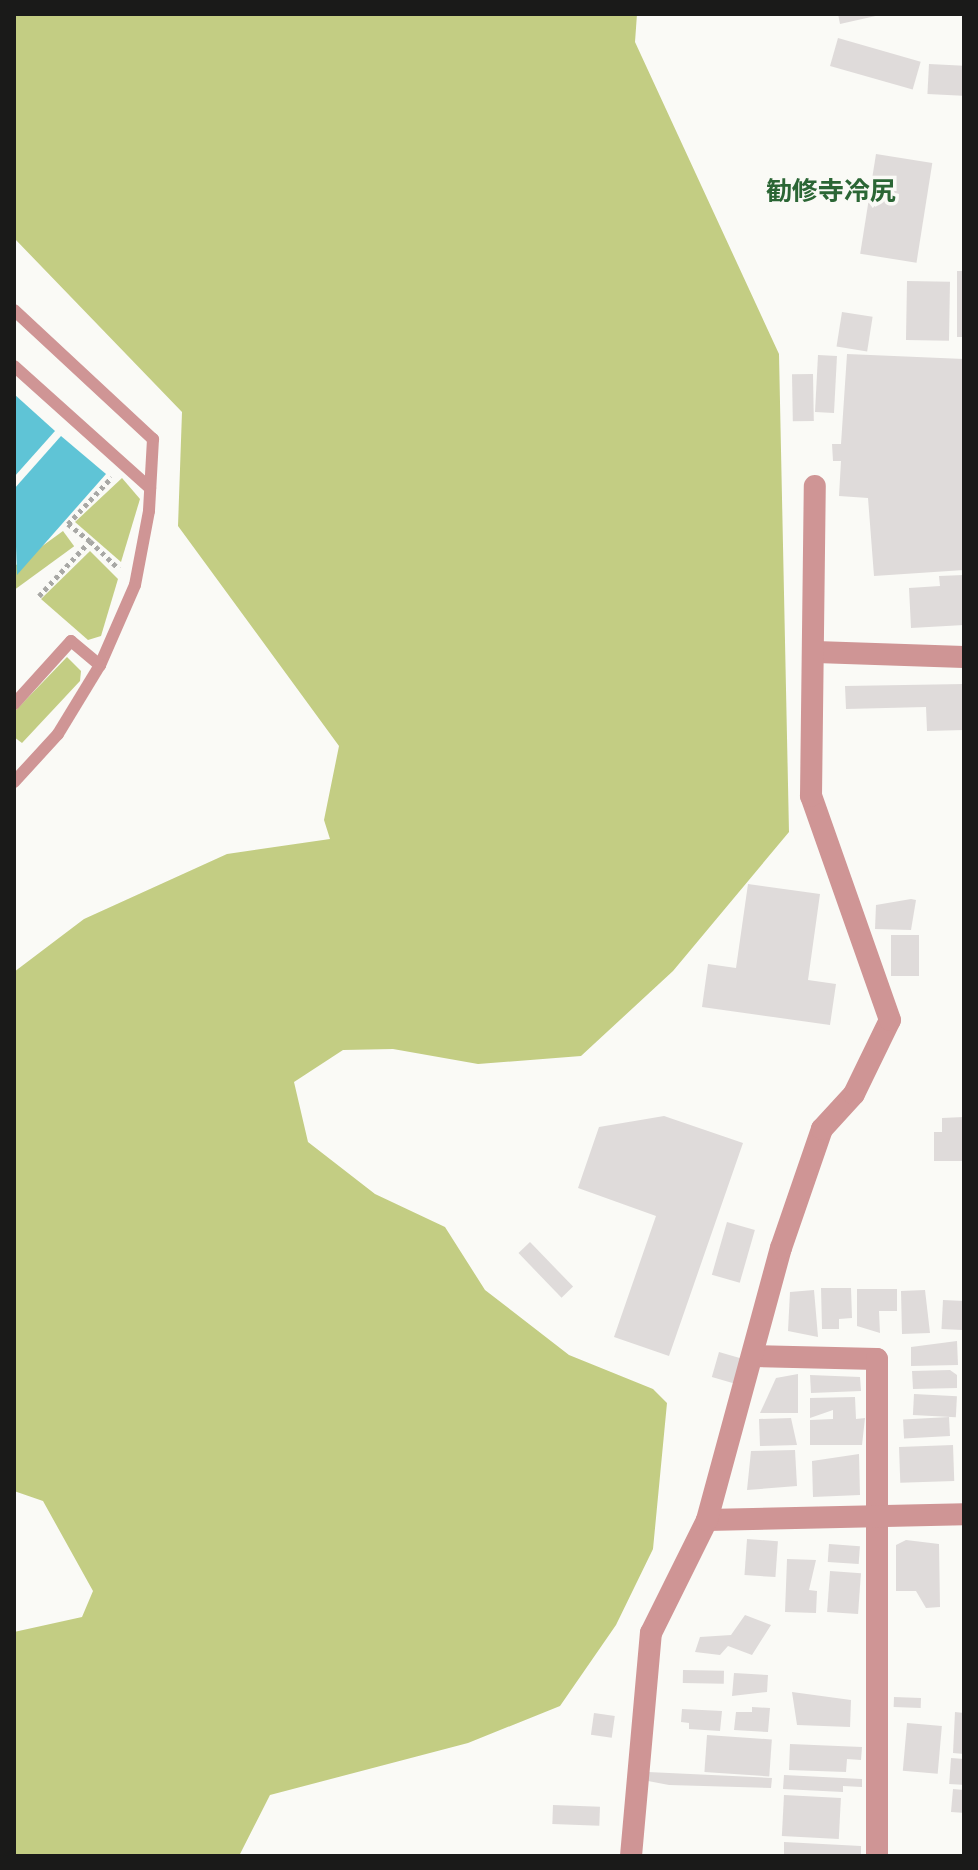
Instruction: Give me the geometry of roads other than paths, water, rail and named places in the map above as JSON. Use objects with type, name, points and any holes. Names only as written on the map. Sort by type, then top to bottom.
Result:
[{"type":"street","points":[[631,1856],[651,1633],[707,1520],[755,1356],[781,1248],[822,1129],[854,1094],[890,1020],[811,796],[816,652],[815,486]]},
{"type":"street","points":[[816,652],[964,657]]},
{"type":"street","points":[[755,1356],[877,1359],[881,1513],[877,1856]]},
{"type":"street","points":[[707,1520],[881,1513],[964,1514]]},
{"type":"lane","points":[[14,310],[153,439],[150,488],[135,585],[100,665],[58,734],[14,782]]},
{"type":"lane","points":[[14,366],[150,488]]},
{"type":"lane","points":[[14,704],[71,641],[100,665]]},
{"type":"water","points":[[14,394],[55,431],[14,477]]},
{"type":"water","points":[[61,436],[106,474],[17,575],[14,489]]},
{"type":"district","name":"勧修寺冷尻","points":[[831,193]]}]
